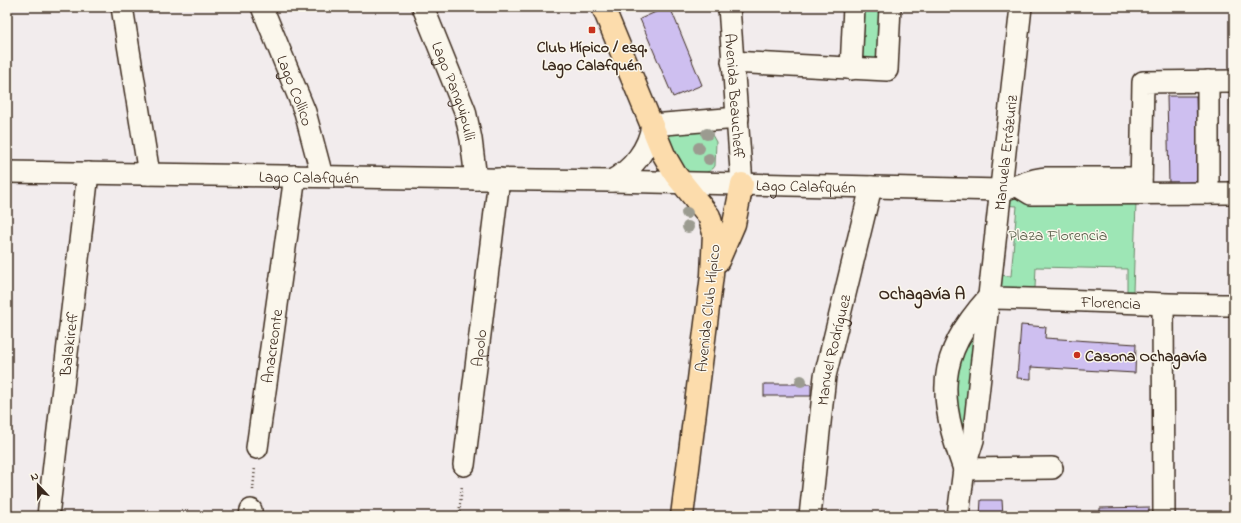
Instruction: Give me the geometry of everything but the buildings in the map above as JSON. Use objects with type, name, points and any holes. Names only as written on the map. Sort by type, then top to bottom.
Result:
[{"type":"main road","name":"Avenida Club Hípico","points":[[603,7],[668,162],[704,208],[712,223],[714,249],[712,275],[682,516]]},
{"type":"main road","points":[[712,275],[734,224],[742,184]]},
{"type":"street","points":[[122,7],[149,174]]},
{"type":"street","name":"Lago Collico","points":[[262,7],[305,112],[322,176]]},
{"type":"street","name":"Lago Panguipulli","points":[[423,7],[465,111],[471,139],[476,179]]},
{"type":"street","name":"Avenida Beaucheff","points":[[729,7],[742,184]]},
{"type":"street","points":[[852,69],[854,7]]},
{"type":"street","points":[[732,62],[887,70],[890,7]]},
{"type":"street","name":"Manuela Errázuriz","points":[[958,516],[964,468],[973,440],[988,298],[1010,188],[1021,7]]},
{"type":"street","points":[[1208,81],[1208,193]]},
{"type":"street","points":[[1141,186],[1143,82],[1234,81]]},
{"type":"street","points":[[612,181],[636,162],[646,144],[652,125],[738,118]]},
{"type":"street","name":"Lago Calafquén","points":[[7,172],[612,181],[871,187],[1010,188]]},
{"type":"street","name":"Balakireff","points":[[48,516],[88,173]]},
{"type":"street","name":"Anacreonte","points":[[257,448],[295,176]]},
{"type":"street","name":"Apolo","points":[[464,465],[499,180]]},
{"type":"street","points":[[1010,188],[1031,194],[1141,186],[1208,193],[1234,193]]},
{"type":"street","name":"Manuel Rodríguez","points":[[810,516],[825,376],[871,187]]},
{"type":"street","name":"Manuela Errázuriz","points":[[964,468],[948,413],[945,385],[946,372],[949,359],[958,338],[971,316],[988,298]]},
{"type":"street","name":"Florencia","points":[[988,298],[1234,305]]},
{"type":"street","points":[[1164,304],[1164,516]]},
{"type":"street","points":[[964,468],[1052,468]]},
{"type":"path","points":[[250,513],[257,448]]},
{"type":"path","points":[[459,516],[464,465]]},
{"type":"green space","points":[[860,7],[883,7],[879,67],[856,66]]},
{"type":"green space","points":[[703,131],[711,133],[716,142],[715,166],[710,171],[687,174],[664,137],[667,134]]},
{"type":"green space","name":"Plaza Florencia","points":[[1014,193],[1136,203],[1133,291],[1127,291],[1127,269],[1036,267],[1035,288],[1006,288],[995,284],[995,275],[1011,276],[1017,206],[1000,205]]},
{"type":"green space","points":[[978,319],[962,444],[952,397],[962,345]]},
{"type":"place","name":"Club Hípico / esq. Lago Calafquén","points":[[592,30]]},
{"type":"place","name":"Casona Ochagavía","points":[[1077,355]]},
{"type":"district","name":"Ochagavía A","points":[[922,293]]}]
